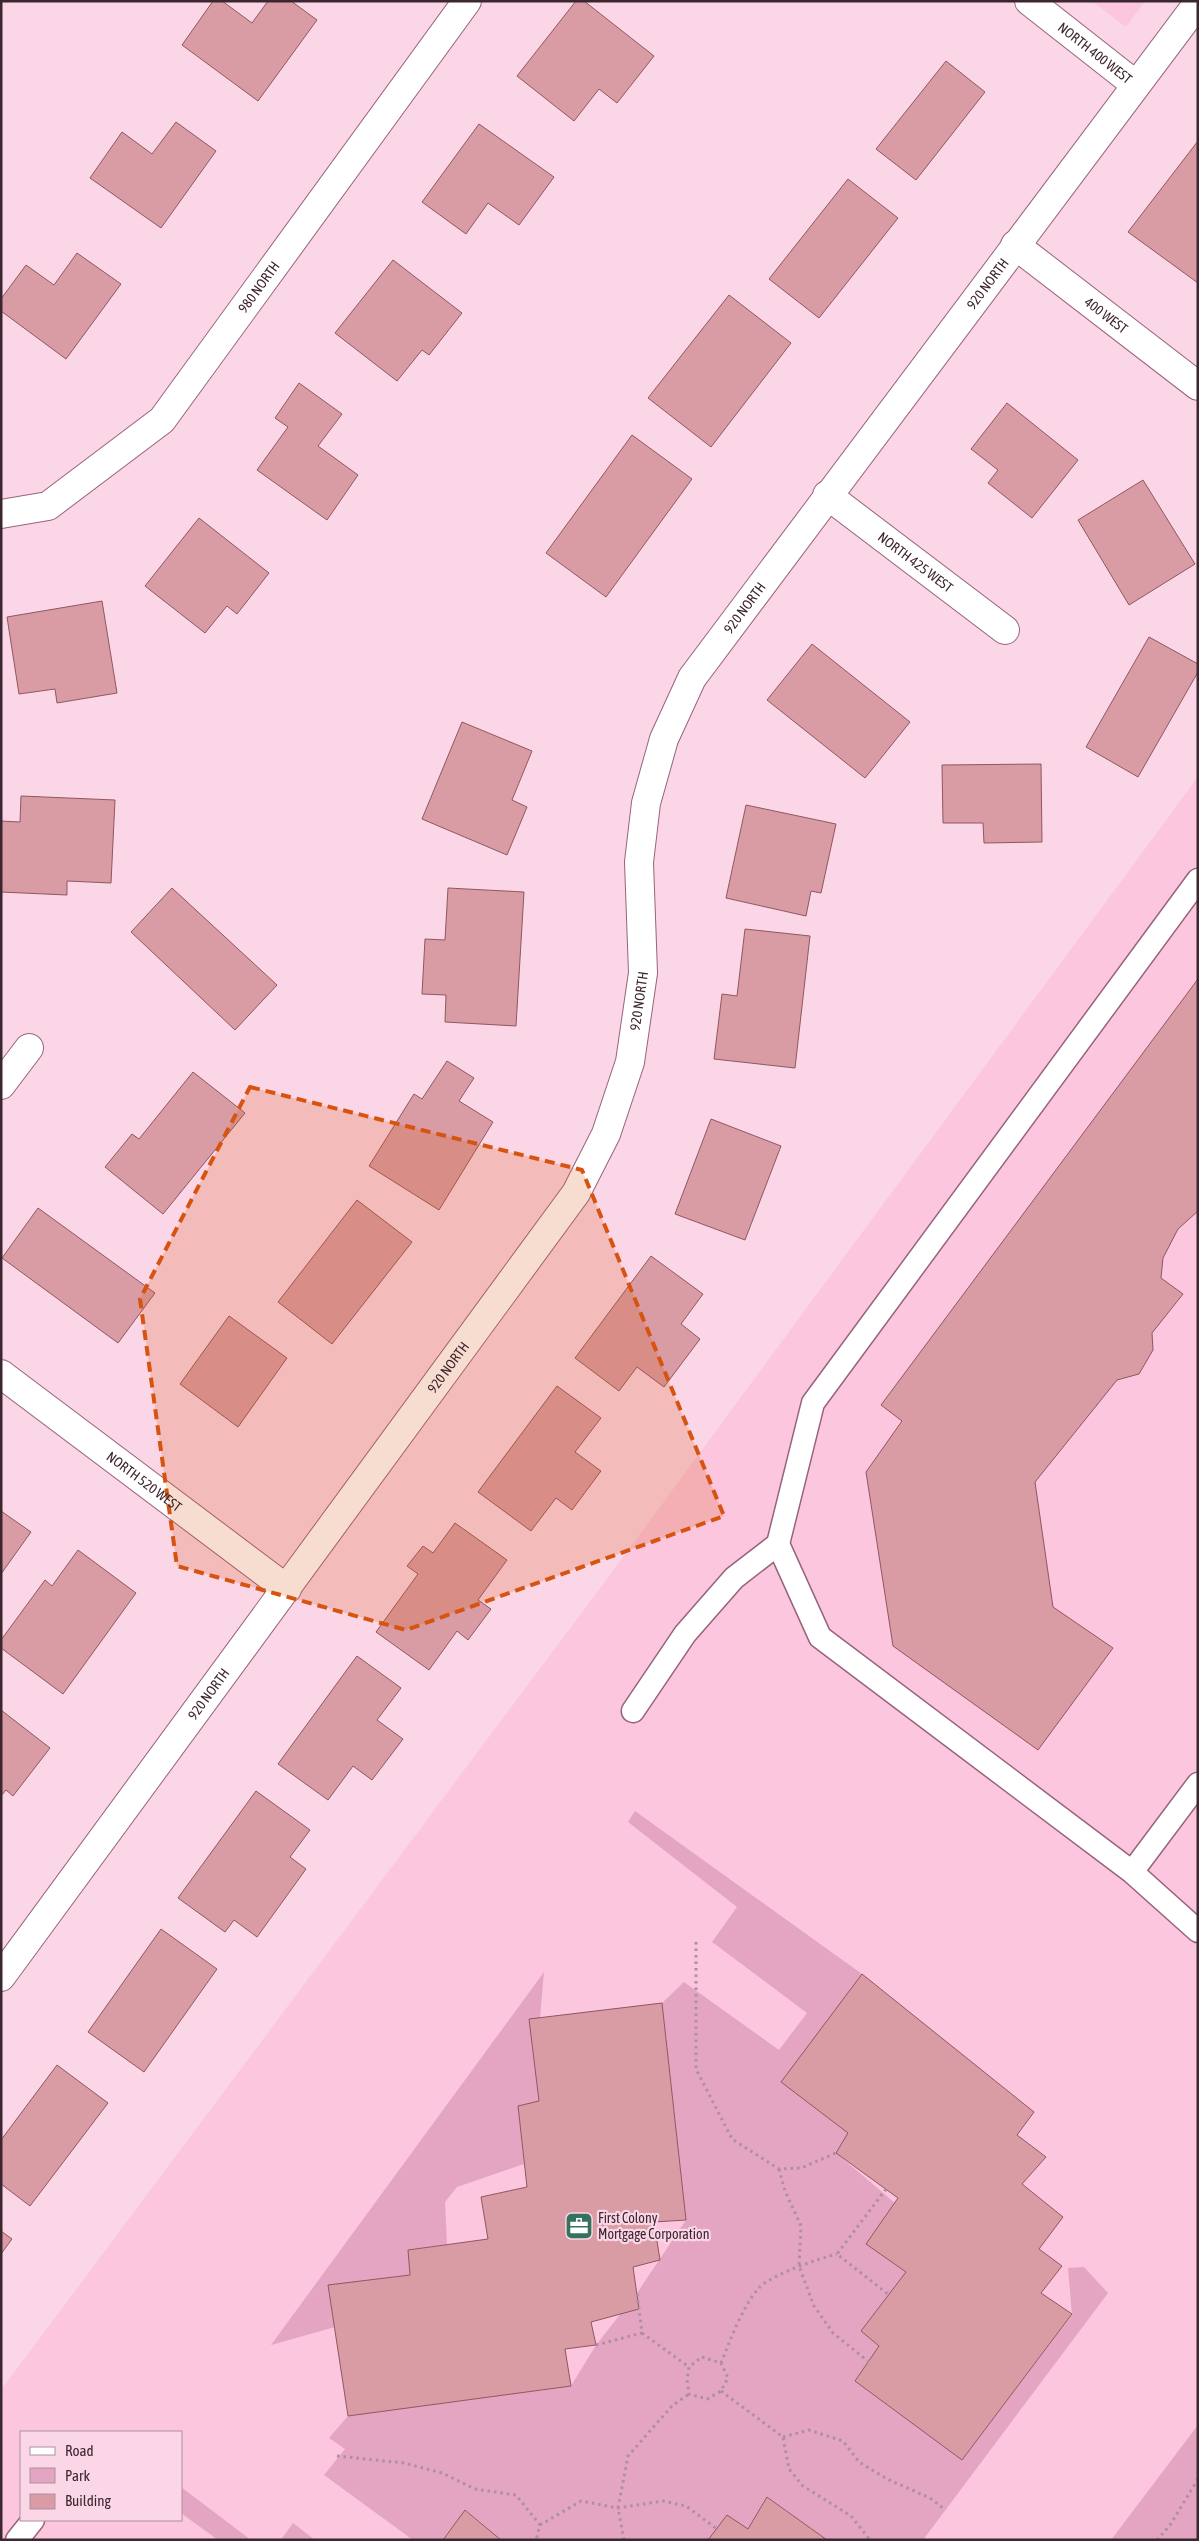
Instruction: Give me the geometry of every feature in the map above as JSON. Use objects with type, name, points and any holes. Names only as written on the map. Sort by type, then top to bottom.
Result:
[{"type":"street","name":"980 NORTH","points":[[1,514],[48,506],[162,420],[467,1]]},
{"type":"street","name":"NORTH 400 WEST","points":[[1029,1],[1136,85]]},
{"type":"street","name":"920 NORTH","points":[[1,1977],[576,1193],[606,1134],[630,1062],[643,972],[639,862],[646,804],[664,739],[692,678],[1198,3]]},
{"type":"street","name":"400 WEST","points":[[1015,245],[1198,386]]},
{"type":"street","name":"NORTH 425 WEST","points":[[828,495],[1005,630]]},
{"type":"street","points":[[1,1085],[29,1048]]},
{"type":"street","name":"NORTH 520 WEST","points":[[1,1374],[287,1589]]},
{"type":"lane","points":[[1198,880],[813,1403],[778,1544],[820,1637],[1132,1872],[1198,1931]]},
{"type":"lane","points":[[633,1711],[685,1634],[734,1578],[778,1544]]},
{"type":"lane","points":[[1132,1872],[1198,1784]]},
{"type":"lane","points":[[17,2540],[32,2521]]},
{"type":"path","points":[[696,1942],[696,2069],[732,2139],[779,2169],[801,2168],[836,2153]]},
{"type":"path","points":[[779,2169],[785,2191],[801,2226],[799,2266],[814,2306],[833,2333],[868,2362]]},
{"type":"path","points":[[721,2363],[736,2328],[760,2287],[799,2266],[837,2254],[886,2189]]},
{"type":"path","points":[[837,2254],[889,2294]]},
{"type":"path","points":[[637,2293],[642,2333],[689,2367]]},
{"type":"path","points":[[596,2345],[642,2333]]},
{"type":"path","points":[[702,2357],[721,2363],[728,2378],[721,2391],[707,2399],[689,2394],[687,2379],[689,2367],[702,2357]]},
{"type":"path","points":[[721,2391],[783,2437],[788,2469],[803,2486],[851,2516],[870,2540]]},
{"type":"path","points":[[624,2540],[618,2508],[628,2456],[672,2406],[689,2394]]},
{"type":"path","points":[[783,2437],[809,2430],[843,2441],[859,2462],[887,2479],[930,2498],[944,2509]]},
{"type":"path","points":[[337,2456],[404,2463],[442,2473],[475,2488],[516,2495],[540,2525]]},
{"type":"path","points":[[1157,2540],[1170,2525],[1198,2479]]},
{"type":"path","points":[[536,2540],[540,2525],[581,2501],[618,2508],[663,2502],[686,2506],[716,2529]]},
{"type":"highlighted area","points":[[250,1087],[582,1170],[724,1516],[406,1630],[177,1566],[140,1299]]},
{"type":"shaded area","points":[[1092,1],[1145,1],[1126,27]]},
{"type":"shaded area","points":[[1198,777],[1198,2540],[1,2540],[1,2390],[598,1591]]},
{"type":"green space","points":[[635,1811],[862,1974],[848,2133],[836,2153],[895,2203],[866,2244],[906,2272],[861,2331],[879,2346],[855,2381],[962,2460],[1072,2315],[1068,2268],[1084,2267],[1108,2293],[923,2540],[827,2540],[768,2497],[748,2529],[708,2540],[501,2540],[466,2510],[443,2540],[413,2540],[324,2475],[345,2449],[329,2438],[348,2416],[571,2386],[596,2345],[637,2293],[686,2220],[662,2003],[684,1982],[779,2050],[807,2013],[712,1942],[737,1907],[628,1822]]},
{"type":"green space","points":[[544,1972],[540,2018],[529,2020],[539,2101],[518,2107],[524,2164],[457,2187],[445,2202],[447,2244],[408,2250],[410,2275],[329,2285],[335,2327],[271,2345]]},
{"type":"green space","points":[[1198,2425],[1198,2540],[1111,2540]]},
{"type":"green space","points":[[182,2488],[251,2540],[218,2540],[182,2514]]},
{"type":"green space","points":[[293,2523],[315,2540],[281,2540]]},
{"type":"building","points":[[213,1],[222,1],[252,23],[268,1],[291,1],[317,20],[258,101],[182,45]]},
{"type":"building","points":[[576,1],[584,1],[654,56],[617,103],[599,89],[574,121],[517,76]]},
{"type":"building","points":[[946,61],[985,92],[916,180],[876,149]]},
{"type":"building","points":[[176,122],[216,151],[161,228],[90,178],[122,132],[152,154]]},
{"type":"building","points":[[479,124],[554,177],[519,225],[488,203],[466,234],[422,202]]},
{"type":"building","points":[[1198,141],[1198,283],[1128,232]]},
{"type":"building","points":[[848,179],[898,218],[819,318],[769,279]]},
{"type":"building","points":[[77,253],[121,284],[66,359],[1,311],[1,299],[26,265],[54,285]]},
{"type":"building","points":[[393,260],[462,313],[429,355],[422,350],[397,381],[335,333]]},
{"type":"building","points":[[729,295],[791,343],[711,447],[648,398]]},
{"type":"building","points":[[299,383],[342,414],[318,446],[358,475],[327,520],[257,470],[288,427],[275,418]]},
{"type":"building","points":[[1007,403],[1078,460],[1032,518],[988,483],[998,470],[971,449]]},
{"type":"building","points":[[632,435],[692,479],[606,597],[546,553]]},
{"type":"building","points":[[1143,480],[1195,564],[1129,605],[1078,520]]},
{"type":"building","points":[[199,518],[269,573],[237,614],[227,606],[205,633],[145,586]]},
{"type":"building","points":[[102,601],[117,693],[57,703],[55,689],[19,694],[7,617]]},
{"type":"building","points":[[1149,637],[1198,664],[1198,672],[1138,777],[1086,747]]},
{"type":"building","points":[[812,644],[910,722],[865,778],[767,700]]},
{"type":"building","points":[[462,722],[532,751],[512,800],[527,807],[507,855],[422,819]]},
{"type":"building","points":[[1041,764],[1042,842],[984,843],[983,823],[943,823],[942,765]]},
{"type":"building","points":[[21,796],[115,800],[111,883],[67,881],[67,895],[1,892],[1,821],[20,822]]},
{"type":"building","points":[[746,805],[836,824],[821,893],[811,891],[806,916],[726,898]]},
{"type":"building","points":[[172,888],[277,985],[235,1030],[131,932]]},
{"type":"building","points":[[448,888],[524,892],[516,1026],[445,1022],[446,995],[422,994],[425,939],[445,940]]},
{"type":"building","points":[[745,929],[810,936],[795,1068],[714,1059],[722,994],[737,996]]},
{"type":"building","points":[[1198,979],[1198,1211],[1178,1229],[1163,1258],[1161,1278],[1183,1294],[1152,1333],[1153,1350],[1139,1374],[1117,1380],[1035,1482],[1053,1607],[1113,1648],[1038,1750],[893,1646],[866,1472],[902,1421],[881,1405]]},
{"type":"building","points":[[447,1061],[474,1078],[459,1101],[493,1122],[439,1210],[369,1166],[414,1094],[422,1099]]},
{"type":"building","points":[[193,1072],[245,1113],[163,1214],[105,1167],[132,1134],[139,1139]]},
{"type":"building","points":[[711,1119],[781,1146],[745,1240],[675,1214]]},
{"type":"building","points":[[357,1200],[412,1242],[332,1344],[278,1302]]},
{"type":"building","points":[[38,1208],[155,1293],[118,1343],[2,1258]]},
{"type":"building","points":[[651,1256],[703,1294],[681,1324],[700,1339],[664,1387],[637,1367],[619,1391],[575,1358]]},
{"type":"building","points":[[229,1316],[287,1358],[238,1427],[180,1384]]},
{"type":"building","points":[[557,1386],[601,1418],[575,1452],[601,1471],[572,1510],[556,1498],[531,1531],[478,1492]]},
{"type":"building","points":[[1,1511],[31,1532],[1,1574]]},
{"type":"building","points":[[455,1523],[507,1560],[478,1600],[491,1609],[468,1640],[457,1631],[429,1670],[376,1632],[418,1574],[407,1566],[423,1546],[433,1553]]},
{"type":"building","points":[[78,1550],[136,1593],[63,1694],[1,1648],[1,1640],[45,1580],[52,1586]]},
{"type":"building","points":[[357,1656],[401,1688],[377,1720],[403,1739],[372,1780],[353,1766],[328,1800],[278,1764]]},
{"type":"building","points":[[1,1710],[50,1748],[13,1796],[6,1790],[1,1796]]},
{"type":"building","points":[[256,1791],[310,1830],[290,1857],[306,1869],[257,1937],[234,1920],[225,1932],[178,1898]]},
{"type":"building","points":[[161,1929],[217,1969],[144,2072],[88,2032]]},
{"type":"building","points":[[862,1974],[1034,2112],[1017,2135],[1046,2157],[1022,2184],[1063,2217],[1039,2249],[1062,2266],[1041,2293],[1072,2314],[962,2460],[855,2381],[879,2346],[861,2331],[906,2272],[866,2244],[898,2198],[836,2153],[848,2133],[781,2082]]},
{"type":"building","points":[[662,2003],[686,2220],[654,2222],[660,2260],[633,2267],[639,2309],[591,2322],[596,2345],[565,2349],[571,2386],[348,2416],[328,2285],[410,2275],[408,2250],[488,2239],[481,2197],[527,2187],[518,2106],[539,2101],[529,2019]]},
{"type":"building","points":[[57,2065],[108,2103],[30,2206],[1,2184],[1,2140]]},
{"type":"building","points":[[1,2231],[12,2239],[1,2254]]},
{"type":"building","points":[[767,2497],[827,2540],[708,2540],[727,2515],[748,2529]]},
{"type":"building","points":[[465,2510],[501,2540],[443,2540]]},
{"type":"place","name":"First Colony Mortgage Corporation","points":[[579,2226]]}]
